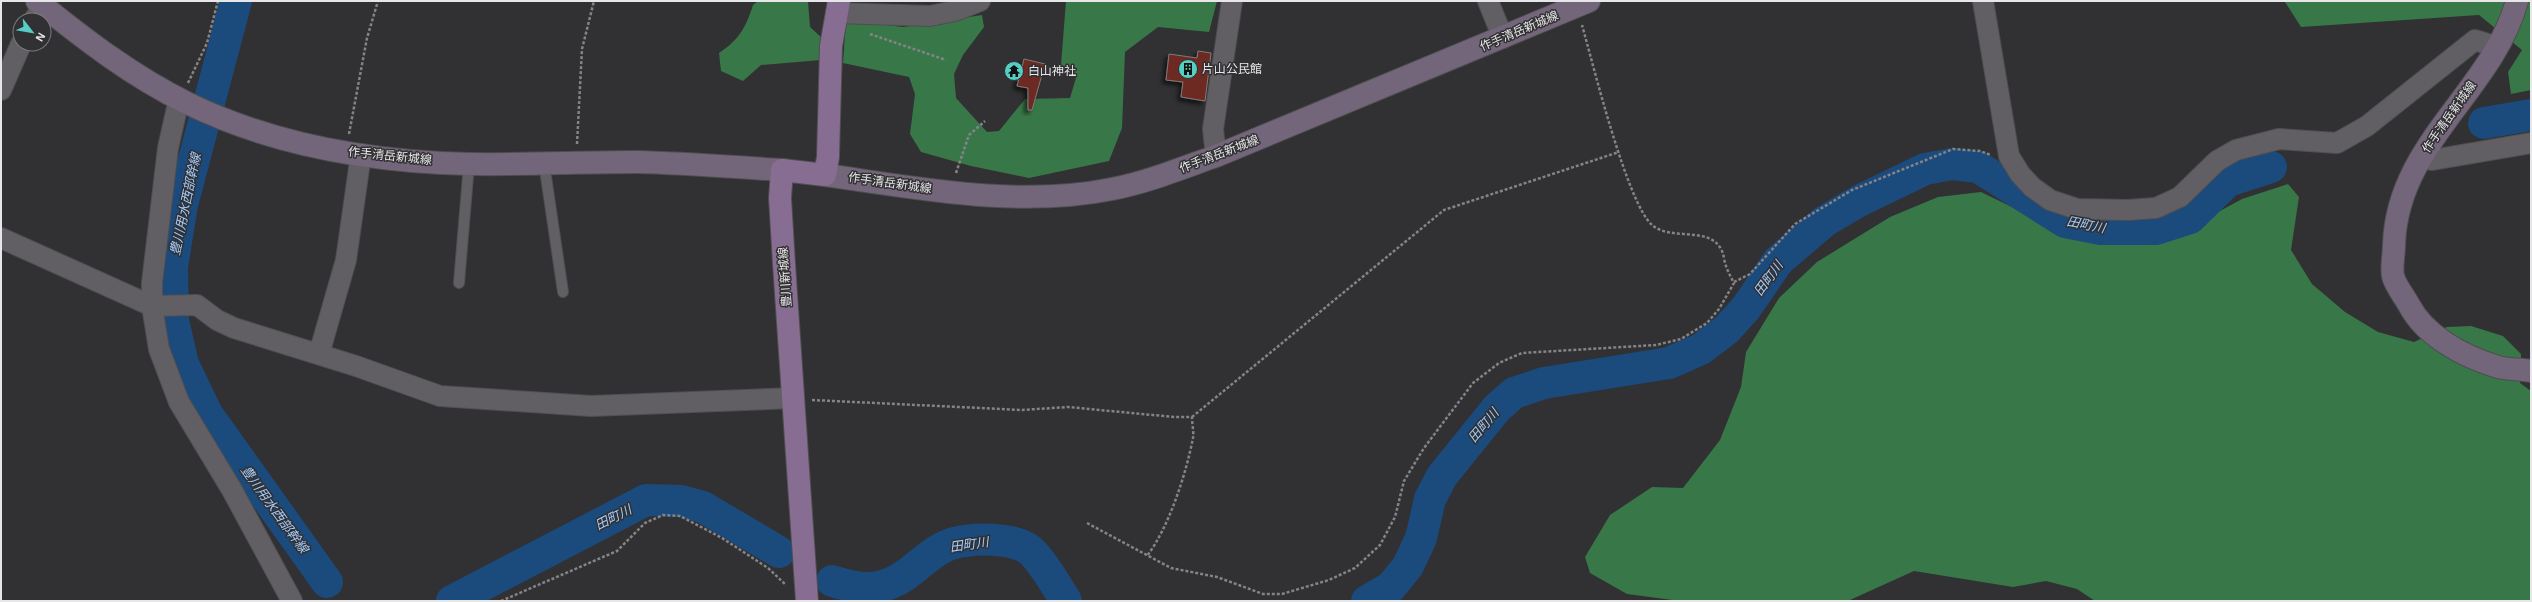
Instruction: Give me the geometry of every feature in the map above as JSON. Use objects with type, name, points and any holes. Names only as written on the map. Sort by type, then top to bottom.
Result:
[{"type":"main road","name":"作手清岳新城線","points":[[2517,1],[2514,13],[2497,47],[2438,130],[2402,194],[2394,232],[2393,276],[2415,318],[2449,346],[2496,367],[2531,371]]},
{"type":"main road","name":"作手清岳新城線","points":[[825,175],[955,192],[1010,195],[1066,195],[1112,189],[1169,173],[1216,156],[1580,5]]},
{"type":"main road","points":[[782,170],[825,175],[828,156],[831,46],[837,7]]},
{"type":"main road","name":"作手清岳新城線","points":[[38,9],[142,78],[184,101],[226,119],[282,138],[353,153],[469,164],[638,162],[782,170]]},
{"type":"main road","name":"豊川新城線","points":[[782,170],[783,256],[808,601]]},
{"type":"street","points":[[837,7],[930,16],[955,11],[980,1]]},
{"type":"street","points":[[1216,156],[1213,129],[1232,1]]},
{"type":"street","points":[[1488,1],[1503,38]]},
{"type":"street","points":[[1983,1],[2009,156],[2020,174],[2032,187],[2050,200],[2077,209],[2128,210],[2156,208],[2180,197],[2217,161],[2236,150],[2279,139],[2337,143],[2368,126],[2475,40],[2497,47]]},
{"type":"street","points":[[1,90],[18,52]]},
{"type":"street","points":[[184,101],[168,148],[155,249],[154,306],[159,349],[179,402],[232,490],[292,601]]},
{"type":"street","points":[[2422,156],[2432,160],[2531,143]]},
{"type":"street","points":[[319,354],[340,286],[346,260],[353,153]]},
{"type":"street","points":[[1,238],[154,306],[197,305],[217,320],[234,328],[319,354],[440,396],[591,406],[794,398]]},
{"type":"lane","points":[[544,163],[563,292]]},
{"type":"lane","points":[[459,283],[469,164]]},
{"type":"path","points":[[184,101],[199,64],[218,1]]},
{"type":"path","points":[[353,153],[367,38],[378,1]]},
{"type":"path","points":[[576,163],[582,48],[594,1]]},
{"type":"path","points":[[1580,5],[1582,24],[1619,152],[1638,203],[1651,224],[1663,232],[1708,237],[1721,248],[1726,268],[1734,283]]},
{"type":"path","points":[[863,32],[946,60]]},
{"type":"path","points":[[955,192],[956,172],[970,134],[985,121]]},
{"type":"path","points":[[1087,522],[1171,568],[1217,577],[1263,594],[1282,594],[1329,580],[1355,568],[1380,545],[1395,517],[1404,481],[1424,448],[1473,383],[1499,363],[1522,354],[1656,345],[1681,339],[1707,323],[1719,309],[1734,283],[1750,274],[1795,224],[1852,190],[1953,149],[1980,151],[1996,158],[2009,156]]},
{"type":"path","points":[[794,398],[1015,410],[1068,407],[1174,417],[1192,417],[1444,210],[1619,152]]},
{"type":"path","points":[[1147,556],[1153,548],[1174,502],[1193,437],[1192,417]]},
{"type":"path","points":[[501,601],[617,551],[644,522],[663,515],[680,516],[722,538],[768,568],[789,588]]},
{"type":"green space","points":[[758,1],[808,1],[810,27],[822,38],[821,60],[761,65],[743,81],[721,71],[719,53],[737,38],[748,20],[753,5]]},
{"type":"green space","points":[[1066,1],[1217,1],[1209,32],[1158,27],[1125,52],[1122,128],[1109,161],[1029,178],[971,166],[921,152],[910,134],[915,94],[909,77],[843,63],[846,20],[903,27],[982,15],[984,27],[963,55],[954,74],[956,98],[987,132],[999,131],[1025,99],[1070,98],[1076,78],[1061,65]]},
{"type":"green space","points":[[2531,1],[2531,90],[2511,94],[2508,72],[2522,50],[2479,15],[2301,27],[2285,2]]},
{"type":"green space","points":[[2288,184],[2299,197],[2291,250],[2312,284],[2345,312],[2378,332],[2414,342],[2447,327],[2471,326],[2503,336],[2521,354],[2520,383],[2531,391],[2531,601],[2095,601],[2077,589],[2046,581],[2013,587],[1914,571],[1850,600],[1680,601],[1627,594],[1590,573],[1585,557],[1610,515],[1652,487],[1683,488],[1720,440],[1741,387],[1746,352],[1779,298],[1817,262],[1890,217],[1938,197],[1981,192],[2074,237],[2114,243],[2172,237],[2242,199]]},
{"type":"building","name":"片山公民館","points":[[1198,51],[1211,53],[1205,101],[1181,97],[1183,82],[1166,80],[1169,54],[1197,58]]},
{"type":"building","points":[[1024,59],[1045,64],[1032,110],[1028,110],[1028,88],[1017,86]]},
{"type":"waterway","name":"豊川用水西部幹線","points":[[236,1],[182,205],[172,267],[173,320],[183,364],[207,414],[327,582]]},
{"type":"waterway","name":"田町川","points":[[2484,123],[2531,115]]},
{"type":"waterway","name":"田町川","points":[[1367,601],[1391,587],[1408,566],[1421,538],[1430,499],[1442,476],[1497,408],[1514,393],[1544,383],[1669,363],[1701,349],[1727,329],[1746,308],[1778,261],[1825,221],[1859,201],[1925,169],[1952,164],[1978,167],[2065,222],[2101,229],[2156,229],[2190,218],[2228,181],[2271,167]]},
{"type":"waterway","name":"田町川","points":[[452,601],[646,500],[681,501],[703,507],[779,552]]},
{"type":"waterway","name":"田町川","points":[[832,581],[861,588],[883,586],[906,575],[932,554],[946,546],[966,541],[1004,541],[1016,543],[1026,547],[1033,553],[1047,570],[1066,601]]},
{"type":"place","name":"片山公民館","points":[[1188,69]]},
{"type":"place","name":"白山神社","points":[[1014,71]]}]
